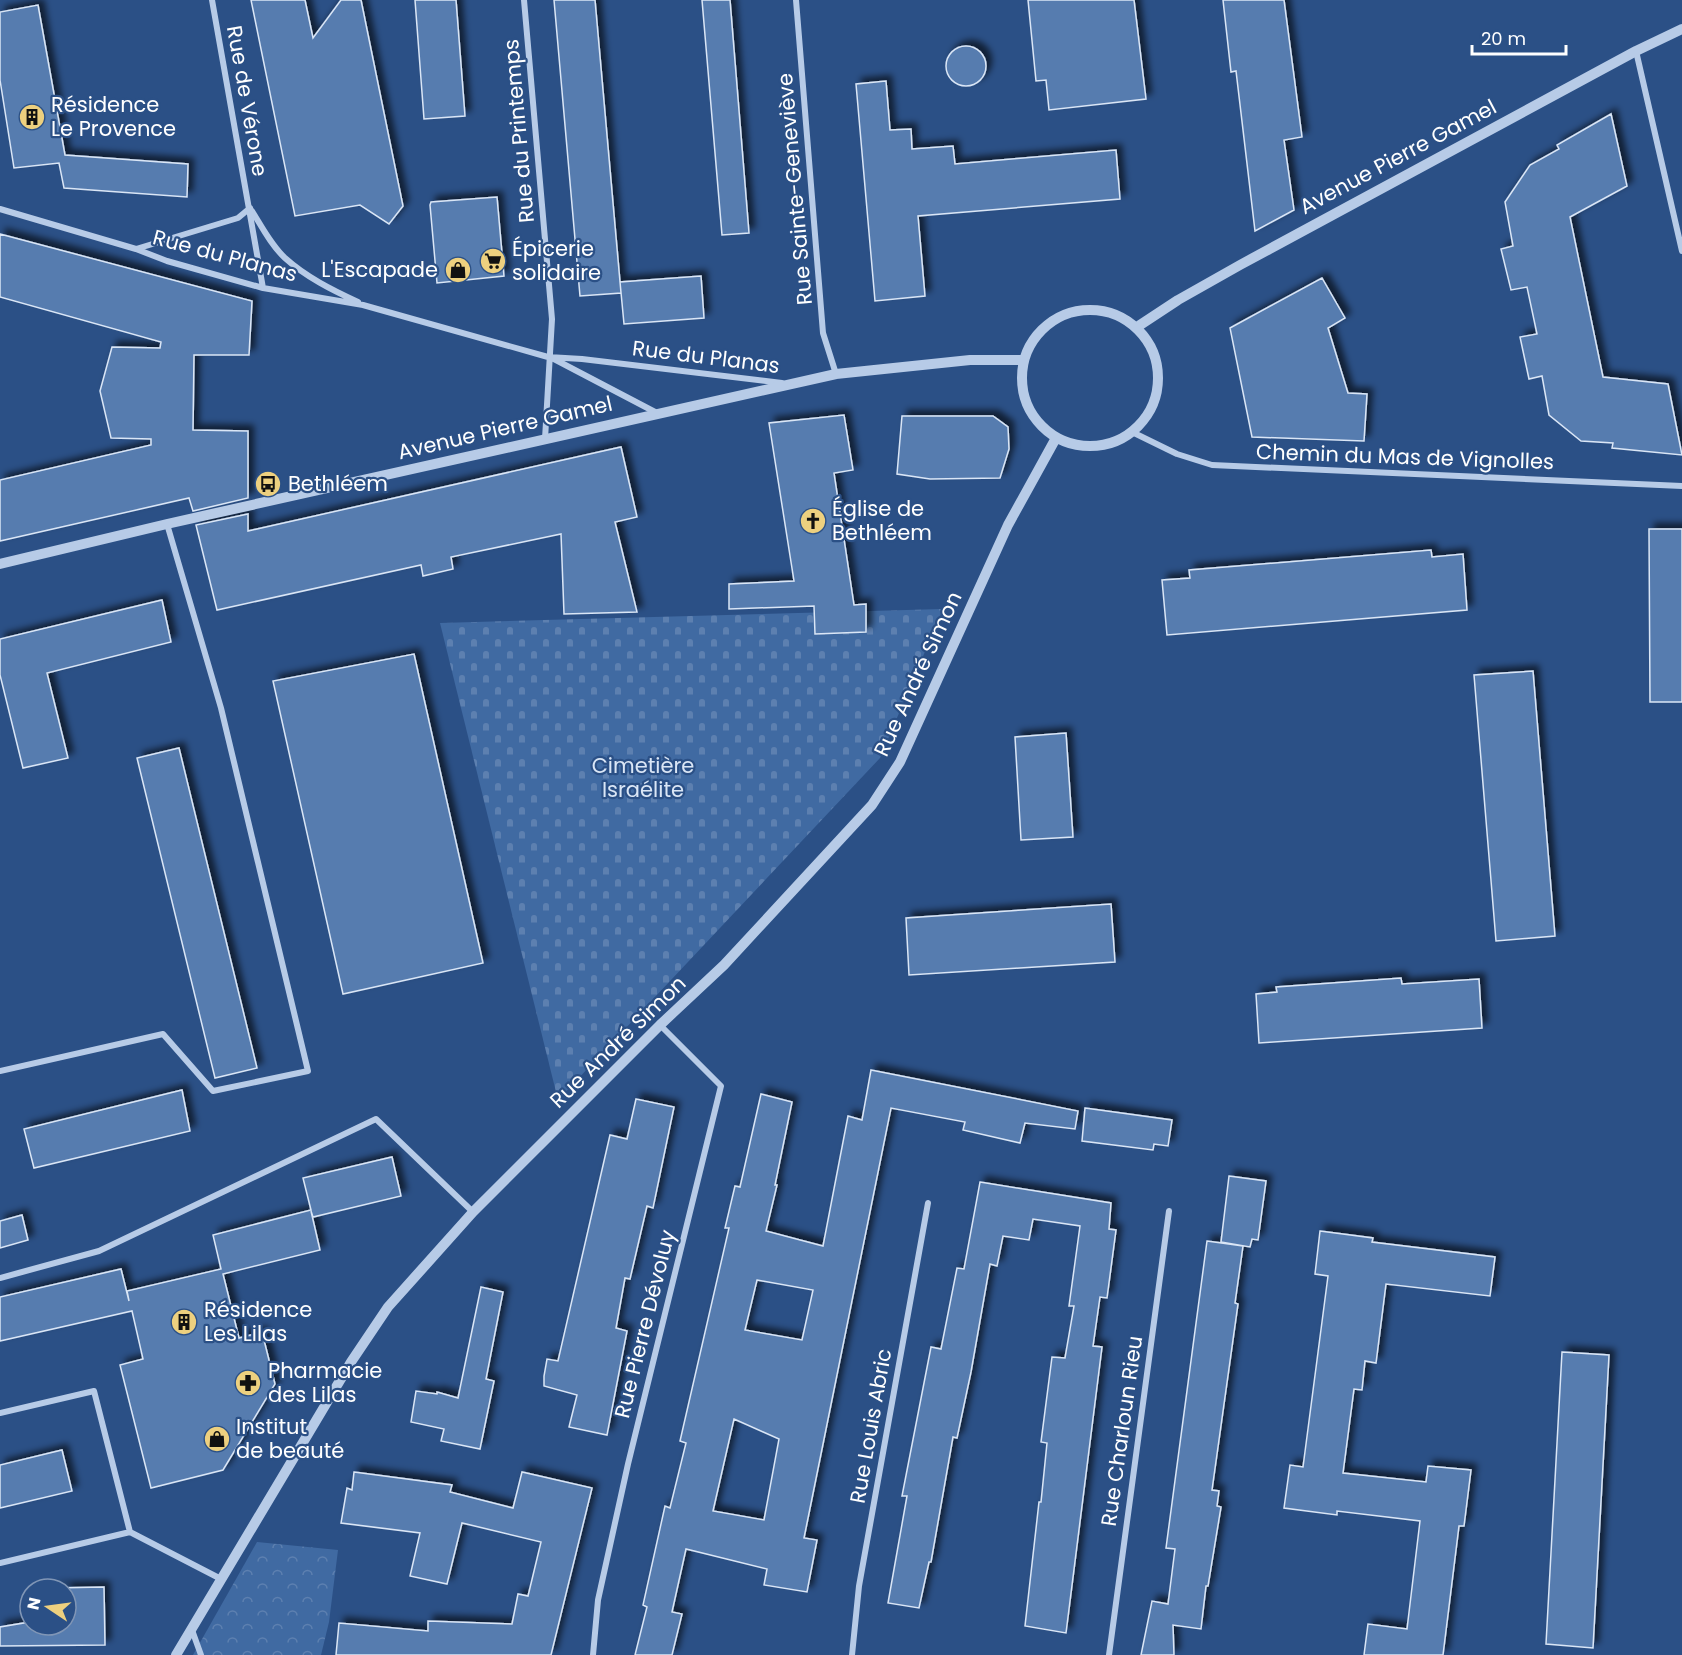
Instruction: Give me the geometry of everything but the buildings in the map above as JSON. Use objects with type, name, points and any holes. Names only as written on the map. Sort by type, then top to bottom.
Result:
[{"type":"street","name":"Rue de Vérone","points":[[212,0],[264,288]]},
{"type":"street","name":"Rue du Printemps","points":[[524,0],[552,319],[544,439]]},
{"type":"street","name":"Rue Sainte-Geneviève","points":[[796,0],[823,333],[836,374]]},
{"type":"street","name":"Avenue Pierre Gamel","points":[[1137,327],[1229,271],[1636,51],[1682,29]]},
{"type":"street","points":[[1636,51],[1682,251]]},
{"type":"street","name":"Rue de Vérone","points":[[250,208],[270,240],[284,257],[321,284],[363,305]]},
{"type":"street","name":"Rue du Planas","points":[[136,249],[238,218],[250,208]]},
{"type":"street","name":"Rue du Planas","points":[[0,209],[136,249],[167,261],[264,288],[363,305],[548,357],[657,413]]},
{"type":"street","points":[[1071,311],[1106,311],[1137,327],[1154,352],[1159,381],[1151,409],[1132,432],[1108,444],[1081,446],[1056,438],[1034,418],[1022,390],[1023,360],[1041,329],[1071,311]]},
{"type":"street","name":"Rue du Planas","points":[[548,357],[789,384]]},
{"type":"street","name":"Avenue Pierre Gamel","points":[[0,564],[167,524],[836,374],[970,360],[1023,360]]},
{"type":"street","name":"Chemin du Mas de Vignolles","points":[[1132,432],[1177,454],[1212,465],[1682,486]]},
{"type":"street","name":"Rue André Simon","points":[[176,1655],[351,1362],[388,1306],[473,1212],[660,1025],[724,965],[872,805],[900,762],[1008,525],[1056,438]]},
{"type":"street","points":[[0,1071],[163,1034],[213,1091],[308,1071],[221,708],[167,524]]},
{"type":"street","name":"Rue Pierre Dévoluy","points":[[593,1655],[598,1600],[628,1464],[721,1086],[660,1025]]},
{"type":"street","points":[[0,1278],[99,1251],[376,1119],[473,1212]]},
{"type":"street","name":"Rue Louis Abric","points":[[852,1655],[859,1586],[928,1203]]},
{"type":"street","name":"Rue Charloun Rieu","points":[[1109,1655],[1169,1211]]},
{"type":"street","points":[[0,1413],[94,1391],[130,1532]]},
{"type":"street","points":[[0,1563],[130,1532],[221,1579]]},
{"type":"street","points":[[191,1629],[201,1655]]},
{"type":"green space","name":"Cimetière Israélite","points":[[943,609],[880,758],[558,1100],[440,623]]},
{"type":"green space","points":[[257,1542],[338,1550],[329,1622],[321,1655],[193,1655]]},
{"type":"place","name":"Résidence Le Provence","points":[[32,117]]},
{"type":"place","name":"Épicerie solidaire","points":[[493,261]]},
{"type":"place","name":"L'Escapade","points":[[458,270]]},
{"type":"place","name":"Bethléem","points":[[268,484]]},
{"type":"place","name":"Église de Bethléem","points":[[813,521]]},
{"type":"place","name":"Résidence Les Lilas","points":[[184,1322]]},
{"type":"place","name":"Pharmacie des Lilas","points":[[248,1383]]},
{"type":"place","name":"Institut de beauté","points":[[217,1439]]}]
